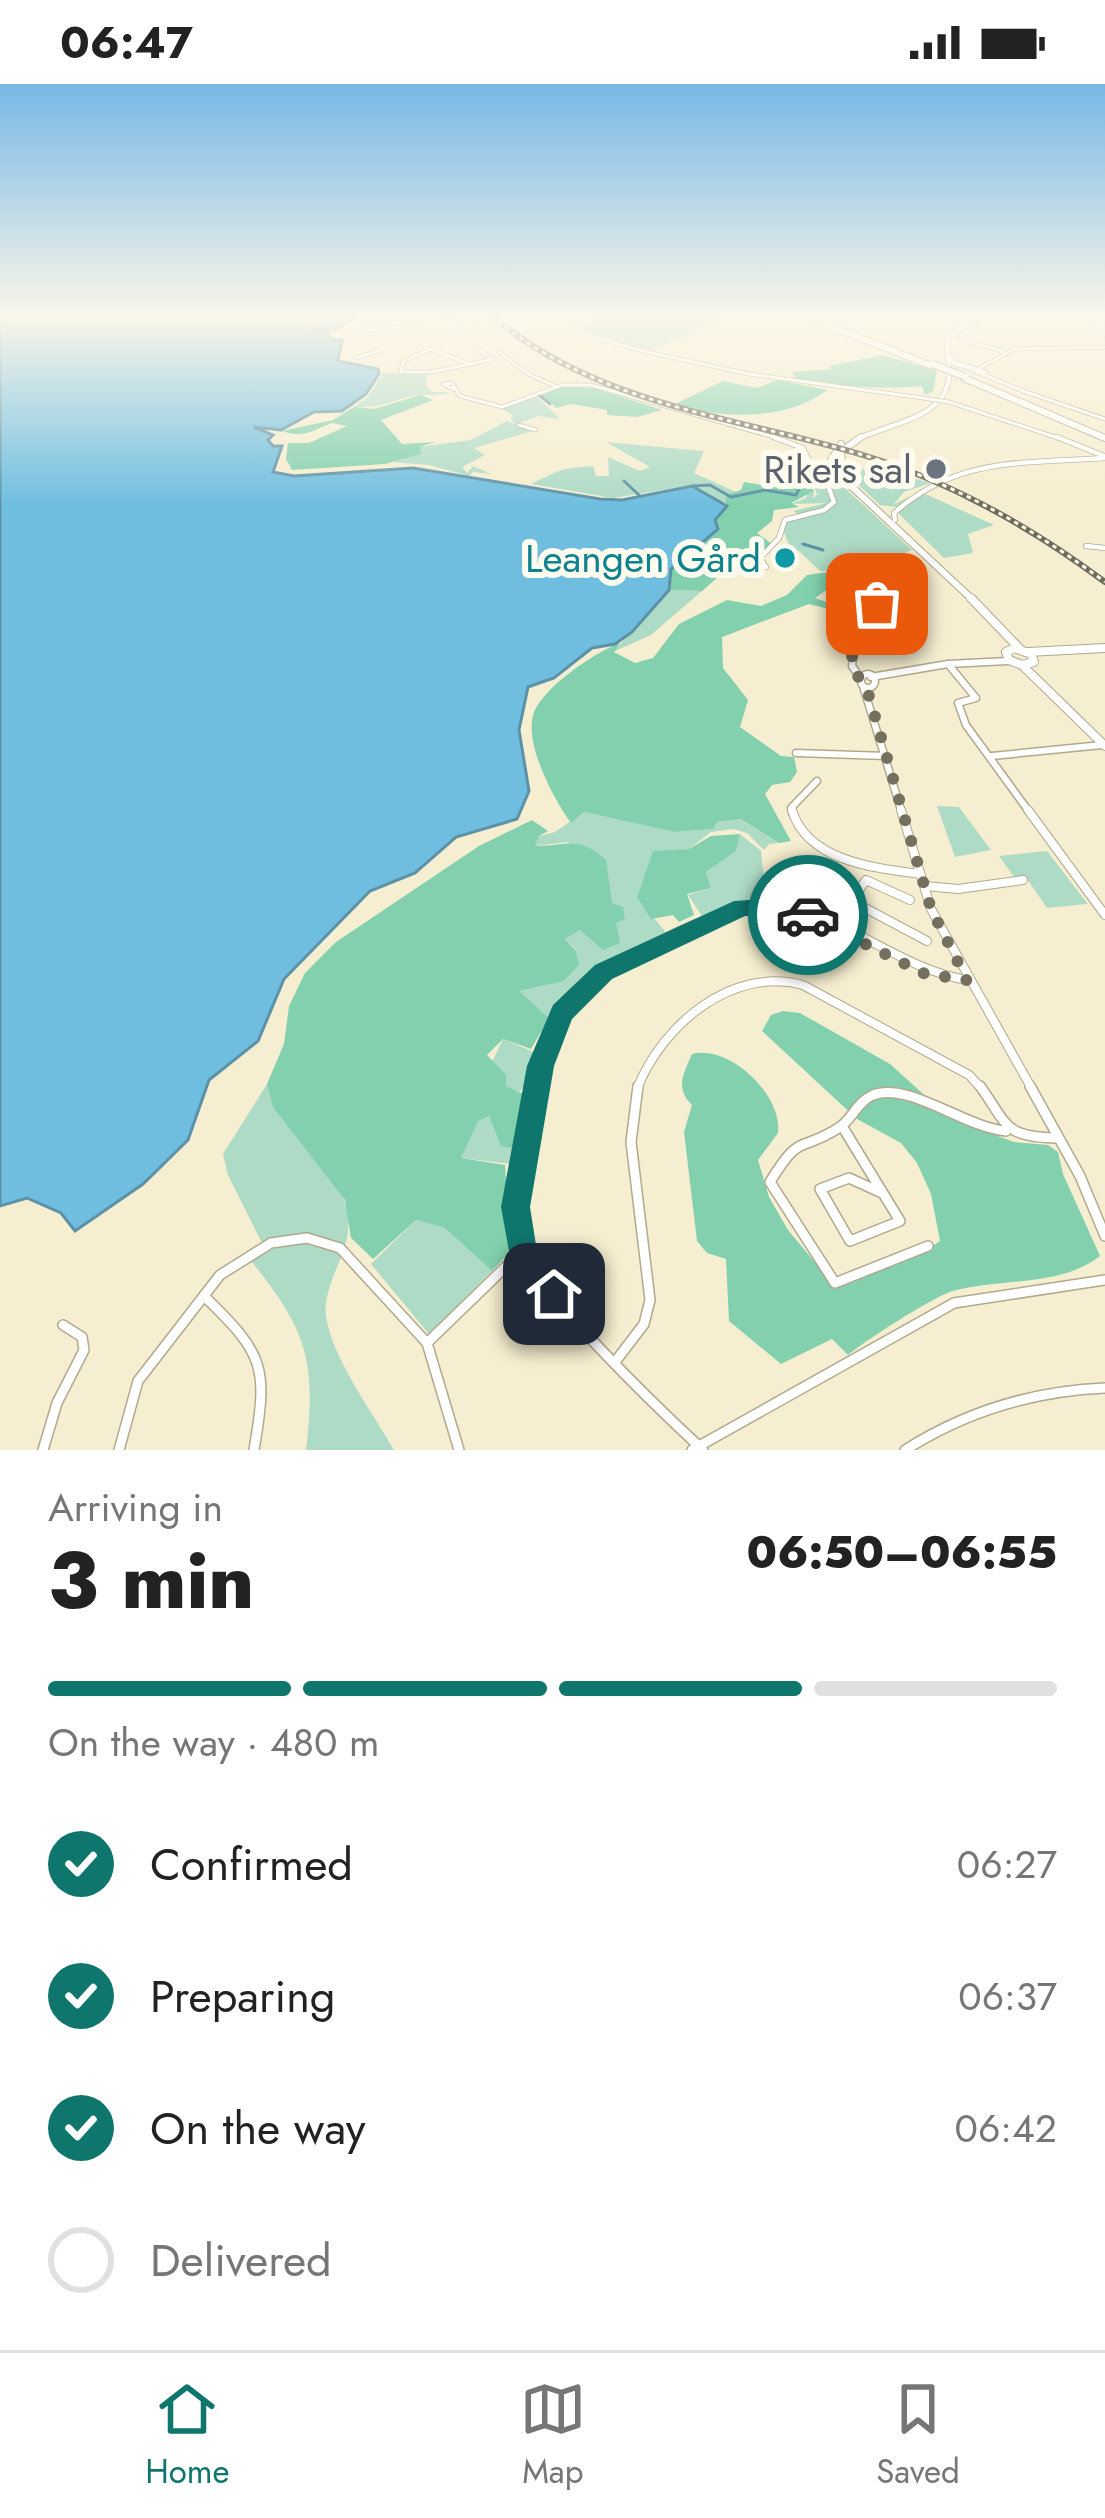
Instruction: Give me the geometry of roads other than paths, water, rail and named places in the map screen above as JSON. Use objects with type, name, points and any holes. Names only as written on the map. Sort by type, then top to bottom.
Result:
[{"type":"highway","points":[[967,379],[1105,437]]},
{"type":"highway","points":[[967,379],[1105,437]]},
{"type":"highway","points":[[978,379],[1001,391]]},
{"type":"main road","points":[[830,467],[851,436],[919,410],[936,397],[943,379]]},
{"type":"main road","points":[[948,379],[941,398],[923,411],[855,438],[841,452],[843,467],[851,482],[894,518],[993,625],[1029,656],[1051,688]]},
{"type":"main road","points":[[830,467],[843,467]]},
{"type":"main road","points":[[830,467],[944,571]]},
{"type":"main road","points":[[993,625],[1008,655],[1051,688],[1105,745]]},
{"type":"main road","points":[[1008,655],[1105,648]]},
{"type":"main road","points":[[1022,665],[1029,656]]},
{"type":"street","points":[[539,379],[557,387]]},
{"type":"street","points":[[783,379],[949,403],[1029,424],[1105,457]]},
{"type":"street","points":[[998,379],[1105,419]]},
{"type":"street","points":[[453,388],[460,396],[500,407],[557,387],[595,386],[779,437],[802,448],[808,461]]},
{"type":"street","points":[[519,424],[536,430]]},
{"type":"street","points":[[894,518],[926,487],[971,468],[1105,457]]},
{"type":"street","points":[[760,558],[779,538],[785,520],[824,510],[834,502],[827,483],[794,462],[830,467]]},
{"type":"street","points":[[881,508],[904,506]]},
{"type":"street","points":[[1086,546],[1105,548]]},
{"type":"street","points":[[881,599],[854,635],[852,666],[868,684],[931,909],[1057,1138],[1105,1236]]},
{"type":"street","points":[[868,684],[893,673],[1008,655]]},
{"type":"street","points":[[948,664],[976,698],[958,703],[958,711],[992,756]]},
{"type":"street","points":[[992,756],[1105,745]]},
{"type":"street","points":[[796,753],[886,757]]},
{"type":"street","points":[[992,756],[989,761],[1105,914]]},
{"type":"street","points":[[817,781],[790,808],[802,832],[867,868],[920,874]]},
{"type":"street","points":[[767,905],[790,868],[927,941]]},
{"type":"street","points":[[853,899],[866,880],[910,900]]},
{"type":"street","points":[[924,886],[958,889],[1023,880]]},
{"type":"street","points":[[967,980],[925,974],[802,913],[767,905],[742,908],[620,963],[586,985],[562,1012],[541,1066],[516,1207],[522,1251],[615,1362],[698,1449],[954,1303],[1105,1280]]},
{"type":"street","points":[[615,1362],[643,1325],[651,1293],[632,1159],[630,1121],[638,1083],[662,1040],[734,984],[774,976],[803,985],[953,1064],[983,1088],[1006,1131]]},
{"type":"street","points":[[928,1246],[835,1282],[770,1182],[792,1146],[842,1126],[864,1100],[894,1091],[986,1130],[1006,1131],[1020,1139],[1057,1138]]},
{"type":"street","points":[[842,1126],[900,1221],[850,1241],[820,1189],[849,1178],[882,1193]]},
{"type":"street","points":[[119,1450],[138,1381],[220,1275],[271,1243],[307,1238],[340,1248],[427,1343],[459,1450]]},
{"type":"street","points":[[427,1343],[522,1251]]},
{"type":"street","points":[[204,1296],[253,1342],[262,1358],[263,1392],[254,1450]]},
{"type":"street","points":[[43,1450],[57,1403],[84,1349],[82,1337],[63,1325]]},
{"type":"street","points":[[905,1450],[996,1408],[1101,1389]]},
{"type":"water","points":[[0,379],[376,379],[366,394],[342,411],[314,412],[281,430],[254,427],[273,435],[268,440],[273,446],[282,446],[273,472],[294,476],[413,468],[622,500],[692,486],[727,506],[715,520],[718,529],[671,569],[669,590],[632,632],[615,644],[592,648],[554,678],[528,687],[519,730],[529,791],[517,819],[456,837],[415,873],[370,891],[284,979],[258,1041],[209,1080],[188,1140],[143,1184],[75,1231],[61,1213],[27,1198],[0,1206]]},
{"type":"waterway","points":[[538,394],[550,404]]},
{"type":"waterway","points":[[692,486],[710,485],[731,497],[765,490],[796,495],[803,481],[781,465],[784,461]]},
{"type":"waterway","points":[[624,481],[640,496]]},
{"type":"waterway","points":[[803,544],[823,550]]},
{"type":"railway","points":[[597,379],[668,404],[863,455],[928,478],[1019,525],[1105,582]]},
{"type":"place","name":"Rikets sal","points":[[936,469]]},
{"type":"place","name":"Leangen Gård","points":[[785,558]]}]
